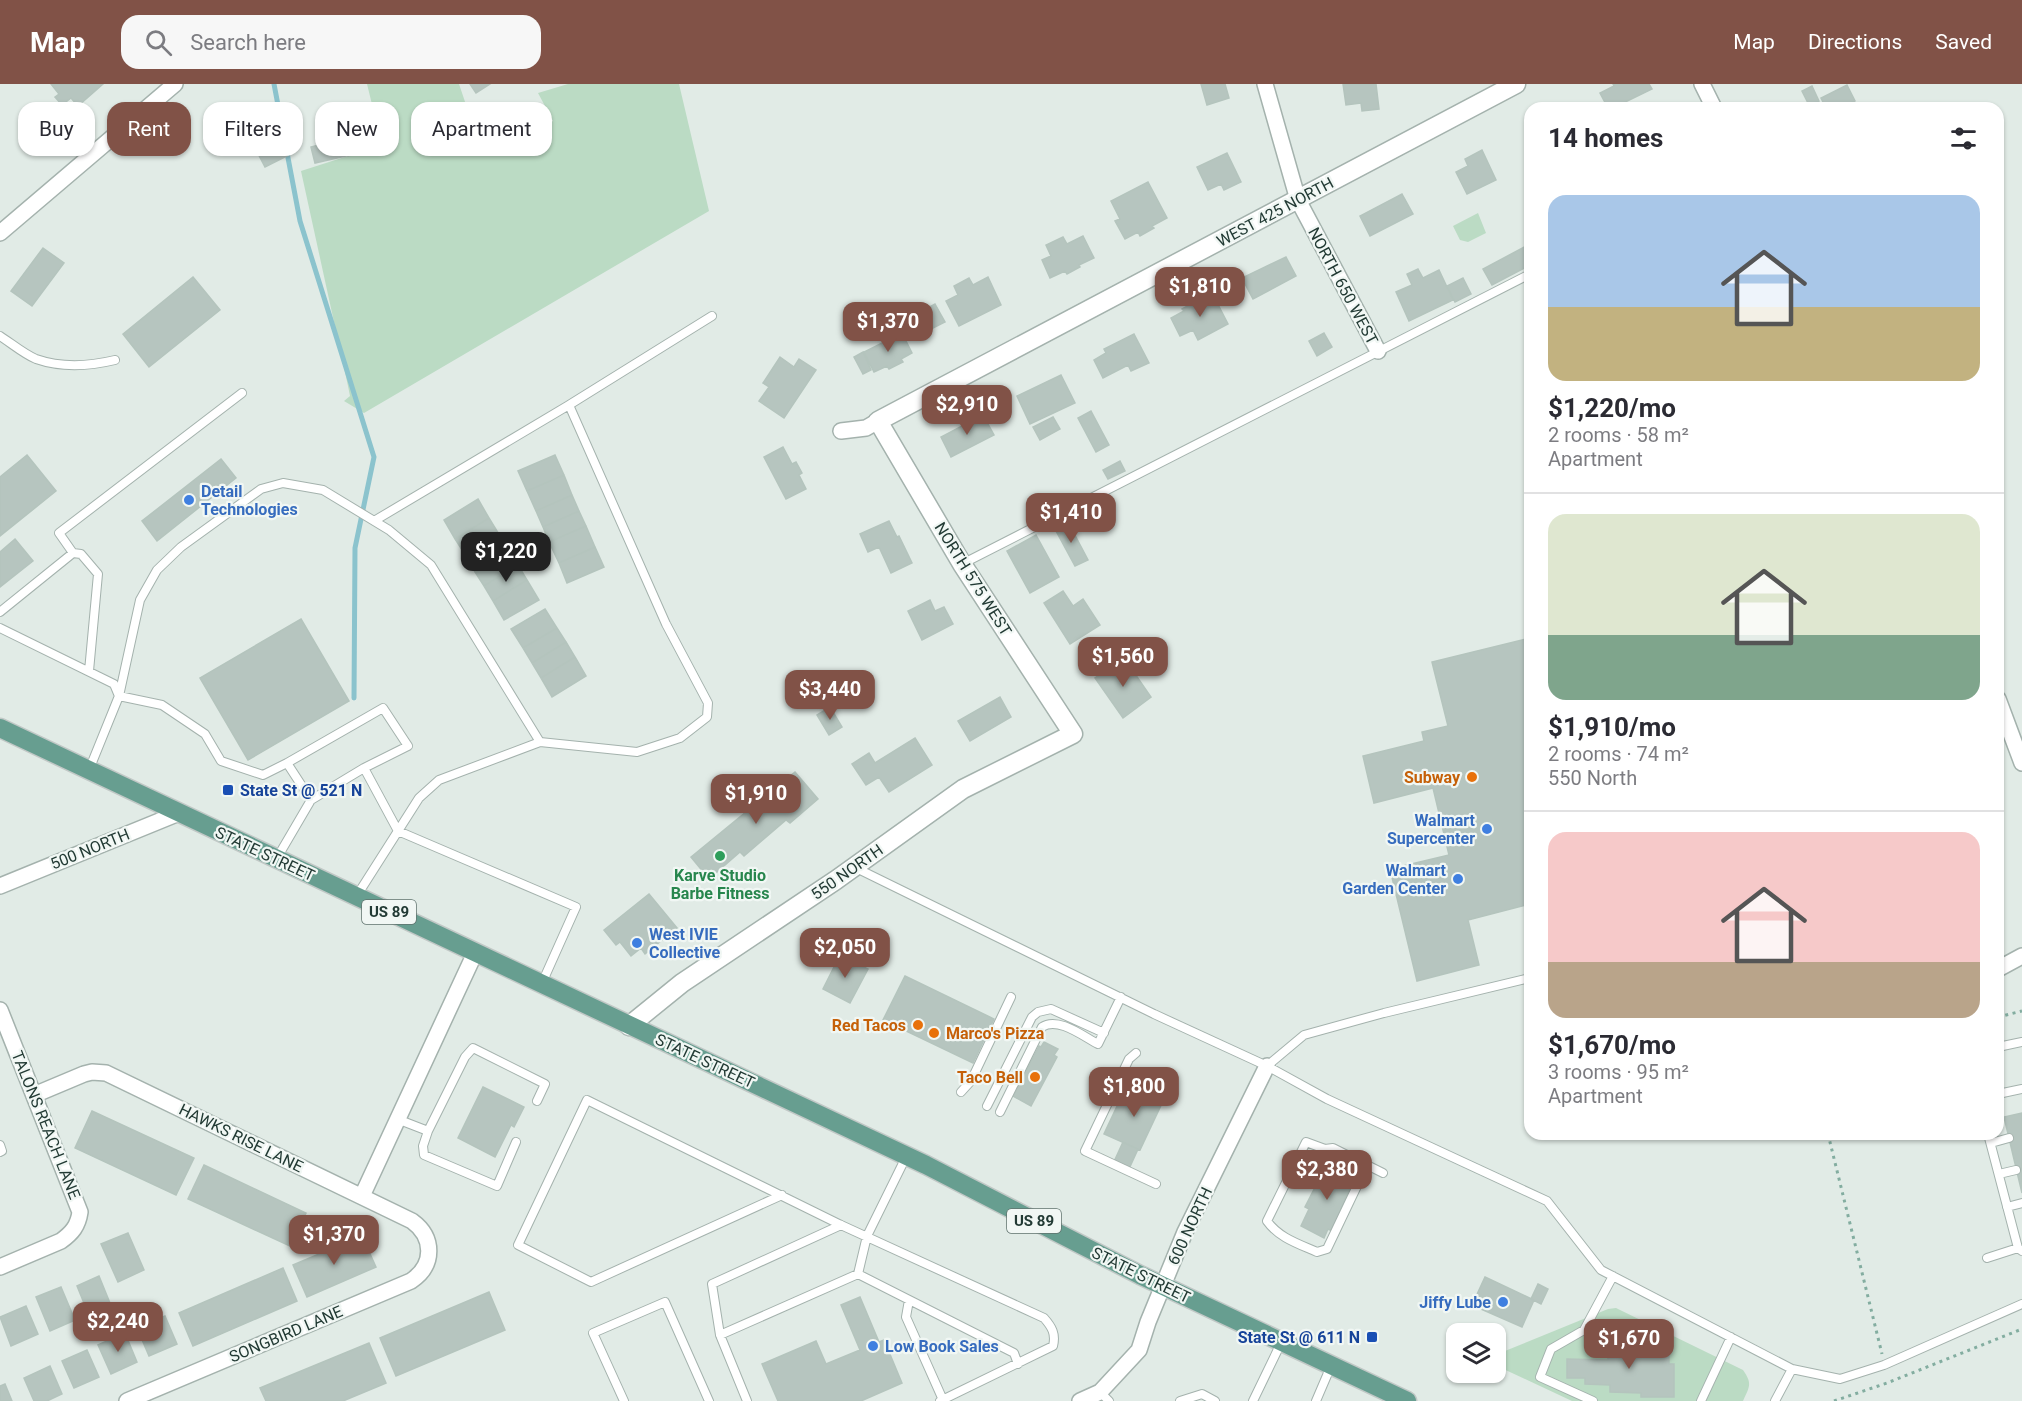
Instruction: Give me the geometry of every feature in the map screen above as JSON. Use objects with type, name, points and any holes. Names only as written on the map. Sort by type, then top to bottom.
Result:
[{"type":"main road","name":"STATE STREET","points":[[0,728],[906,1156],[1163,1285],[1407,1401]]},
{"type":"street","points":[[0,233],[175,84]]},
{"type":"street","name":"NORTH 650 WEST","points":[[1265,84],[1298,200],[1378,351]]},
{"type":"street","name":"WEST 425 NORTH","points":[[841,431],[866,428],[1516,84]]},
{"type":"street","points":[[1701,84],[1711,102]]},
{"type":"street","name":"NORTH 575 WEST","points":[[878,421],[962,564],[1073,734]]},
{"type":"street","points":[[2004,715],[2022,762]]},
{"type":"street","name":"550 NORTH","points":[[630,1026],[682,983],[854,867],[963,789],[1073,734]]},
{"type":"street","name":"500 NORTH","points":[[0,886],[179,813]]},
{"type":"street","points":[[362,1196],[475,953]]},
{"type":"street","points":[[2004,966],[2022,957]]},
{"type":"street","name":"TALONS REACH LANE","points":[[0,1010],[78,1203],[79,1220],[75,1228],[61,1241],[0,1267]]},
{"type":"street","name":"600 NORTH","points":[[1080,1401],[1105,1396],[1139,1350],[1185,1232],[1267,1065]]},
{"type":"street","name":"HAWKS RISE LANE","points":[[34,1095],[84,1074],[106,1073],[362,1196],[419,1226],[427,1238],[430,1251]]},
{"type":"street","name":"SONGBIRD LANE","points":[[127,1401],[411,1281],[423,1270],[430,1251]]},
{"type":"lane","points":[[962,564],[1524,277]]},
{"type":"lane","points":[[374,521],[712,316]]},
{"type":"lane","points":[[0,336],[36,358],[69,365],[88,366],[116,360]]},
{"type":"lane","points":[[72,553],[59,533],[242,393]]},
{"type":"lane","points":[[356,897],[419,798],[439,780],[540,742],[637,752],[680,738],[707,717],[708,703],[666,624],[568,405]]},
{"type":"lane","points":[[89,770],[119,696],[140,600],[157,570],[181,547],[261,489],[283,483],[323,490],[389,530],[431,565],[540,742]]},
{"type":"lane","points":[[0,612],[72,553],[81,554],[98,574],[89,672]]},
{"type":"lane","points":[[0,628],[114,684],[119,696]]},
{"type":"lane","points":[[119,696],[162,705],[205,734],[221,761],[263,775],[383,708],[408,746],[364,768],[311,800],[276,859]]},
{"type":"lane","points":[[287,763],[311,800]]},
{"type":"lane","points":[[364,768],[398,831],[576,907],[541,984]]},
{"type":"lane","points":[[854,867],[1121,998],[1267,1065],[1327,1099],[1547,1201],[1601,1270],[1792,1369],[1840,1379],[1884,1365],[2022,1304]]},
{"type":"lane","points":[[1267,1065],[1304,1035],[1524,979]]},
{"type":"lane","points":[[961,1092],[971,1081],[1011,996]]},
{"type":"lane","points":[[1000,1112],[1042,1027],[1046,1024],[1057,1023],[1098,1044],[1121,998]]},
{"type":"lane","points":[[987,1106],[1032,1017],[1038,1012],[1051,1009],[1104,1033]]},
{"type":"lane","points":[[2004,1046],[2022,1042]]},
{"type":"lane","points":[[516,1142],[497,1186],[424,1155],[423,1146],[428,1131],[465,1057],[473,1048],[545,1084],[537,1101]]},
{"type":"lane","points":[[1136,1053],[1129,1059],[1084,1151],[1156,1184]]},
{"type":"lane","points":[[2004,1093],[2022,1089]]},
{"type":"lane","points":[[782,1195],[591,1282],[518,1245],[586,1100],[782,1195],[841,1225],[1044,1318],[1052,1327],[1055,1338],[1053,1346],[941,1400],[906,1317],[909,1300]]},
{"type":"lane","points":[[397,1119],[428,1131]]},
{"type":"lane","points":[[2004,1139],[2009,1138]]},
{"type":"lane","points":[[1987,1258],[2020,1250],[1990,1140]]},
{"type":"lane","points":[[1991,1143],[2002,1140]]},
{"type":"lane","points":[[1367,1165],[1327,1249],[1317,1252],[1283,1237],[1273,1230],[1267,1221],[1306,1142],[1325,1149],[1333,1148],[1367,1165],[1383,1173]]},
{"type":"lane","points":[[0,1146],[2,1151],[0,1152]]},
{"type":"lane","points":[[858,1274],[867,1236],[906,1156]]},
{"type":"lane","points":[[1999,1174],[2016,1170]]},
{"type":"lane","points":[[2007,1207],[2022,1203]]},
{"type":"lane","points":[[747,1401],[720,1335],[712,1284],[841,1225]]},
{"type":"lane","points":[[720,1335],[858,1274]]},
{"type":"lane","points":[[858,1274],[1014,1353],[1018,1364]]},
{"type":"lane","points":[[1593,1401],[1540,1377],[1551,1349],[1584,1330],[1613,1276]]},
{"type":"lane","points":[[624,1401],[593,1333],[665,1302],[709,1401]]},
{"type":"lane","points":[[1701,1401],[1731,1337]]},
{"type":"lane","points":[[1253,1401],[1281,1342]]},
{"type":"lane","points":[[1316,1401],[1332,1366]]},
{"type":"lane","points":[[1775,1401],[1792,1369]]},
{"type":"lane","points":[[1180,1401],[1202,1394],[1215,1401]]},
{"type":"path","points":[[2004,1016],[2022,1011]]},
{"type":"path","points":[[1829,1140],[1887,1383]]},
{"type":"path","points":[[1834,1401],[1887,1383],[2022,1329]]},
{"type":"green space","points":[[367,84],[459,84],[465,102],[411,102],[411,156],[552,156],[552,102],[543,102],[538,93],[568,84],[679,84],[709,211],[364,413],[344,401],[350,396],[301,171],[348,156],[399,156],[399,102],[371,102]]},
{"type":"green space","points":[[1478,213],[1486,233],[1468,242],[1460,240],[1453,226]]},
{"type":"green space","points":[[1616,1308],[1743,1370],[1749,1386],[1743,1401],[1572,1401],[1506,1370],[1506,1351],[1608,1309]]},
{"type":"building","points":[[51,84],[103,84],[83,102],[74,102],[71,98],[66,102],[59,102],[55,97],[59,94]]},
{"type":"building","points":[[470,84],[490,84],[476,93]]},
{"type":"building","points":[[1201,84],[1225,84],[1229,98],[1207,105]]},
{"type":"building","points":[[1343,84],[1376,84],[1379,109],[1362,111],[1361,103],[1346,105]]},
{"type":"building","points":[[1613,84],[1649,84],[1652,89],[1625,102],[1605,102],[1600,93],[1614,86]]},
{"type":"building","points":[[1847,85],[1855,101],[1823,102],[1821,98]]},
{"type":"building","points":[[1812,86],[1819,101],[1808,102],[1802,91]]},
{"type":"building","points":[[315,146],[315,156],[346,156],[315,163],[311,147]]},
{"type":"building","points":[[1482,150],[1496,180],[1467,194],[1456,172],[1468,166],[1465,159]]},
{"type":"building","points":[[1227,153],[1241,182],[1224,190],[1221,184],[1208,190],[1197,167]]},
{"type":"building","points":[[259,156],[287,156],[265,167]]},
{"type":"building","points":[[1148,182],[1167,218],[1140,236],[1138,232],[1125,239],[1115,221],[1120,219],[1111,201]]},
{"type":"building","points":[[1402,194],[1413,214],[1370,236],[1360,216]]},
{"type":"building","points":[[1083,236],[1094,258],[1067,274],[1065,271],[1050,278],[1042,260],[1051,256],[1046,245],[1063,237],[1067,244]]},
{"type":"building","points":[[1524,247],[1524,268],[1492,285],[1483,269]]},
{"type":"building","points":[[43,248],[64,263],[32,306],[11,291]]},
{"type":"building","points":[[1286,257],[1296,276],[1253,299],[1242,278]]},
{"type":"building","points":[[1418,269],[1423,278],[1439,270],[1453,300],[1409,321],[1396,292],[1412,285],[1407,274]]},
{"type":"building","points":[[193,277],[220,310],[149,367],[123,334]]},
{"type":"building","points":[[988,277],[1001,305],[959,326],[946,301],[958,295],[954,286],[969,278],[973,285]]},
{"type":"building","points":[[1463,278],[1471,294],[1455,302],[1447,286]]},
{"type":"building","points":[[1212,293],[1228,324],[1198,340],[1193,330],[1180,336],[1171,318],[1184,311],[1182,309]]},
{"type":"building","points":[[935,304],[945,322],[931,329],[922,311]]},
{"type":"building","points":[[902,333],[912,353],[901,359],[903,362],[889,369],[887,366],[874,372],[864,352]]},
{"type":"building","points":[[1324,333],[1332,347],[1317,356],[1309,341]]},
{"type":"building","points":[[1134,334],[1149,363],[1131,371],[1128,365],[1103,378],[1094,360],[1106,353],[1104,349]]},
{"type":"building","points":[[863,352],[871,370],[863,374],[854,357]]},
{"type":"building","points":[[780,357],[794,367],[799,359],[816,370],[784,418],[759,401],[769,387],[763,383]]},
{"type":"building","points":[[1061,375],[1075,403],[1030,424],[1017,396]]},
{"type":"building","points":[[1091,411],[1109,445],[1096,452],[1078,418]]},
{"type":"building","points":[[983,415],[994,435],[951,457],[941,437]]},
{"type":"building","points":[[1053,417],[1060,429],[1040,440],[1033,427]]},
{"type":"building","points":[[783,447],[792,464],[796,462],[802,473],[799,475],[806,489],[786,499],[764,457]]},
{"type":"building","points":[[27,455],[56,491],[0,536],[0,477]]},
{"type":"building","points":[[555,455],[564,475],[527,491],[518,471]]},
{"type":"building","name":"Detail Technologies","points":[[221,459],[236,478],[157,541],[142,521]]},
{"type":"building","points":[[1120,461],[1125,471],[1108,479],[1103,470]]},
{"type":"building","points":[[564,475],[572,495],[536,511],[527,491]]},
{"type":"building","points":[[572,495],[579,511],[543,527],[536,511]]},
{"type":"building","points":[[478,499],[489,518],[455,539],[444,520]]},
{"type":"building","points":[[579,511],[586,526],[549,542],[543,527]]},
{"type":"building","points":[[489,518],[500,536],[466,556],[455,539]]},
{"type":"building","points":[[889,521],[912,563],[891,573],[879,547],[868,552],[860,534]]},
{"type":"building","points":[[1068,522],[1088,560],[1075,566],[1055,529]]},
{"type":"building","points":[[586,526],[595,547],[559,563],[549,542]]},
{"type":"building","points":[[1036,535],[1059,577],[1030,593],[1007,551]]},
{"type":"building","points":[[500,536],[509,551],[475,572],[466,556]]},
{"type":"building","points":[[15,539],[33,561],[0,587],[0,552]]},
{"type":"building","points":[[595,547],[604,567],[567,583],[559,563]]},
{"type":"building","points":[[509,551],[518,565],[484,586],[475,572]]},
{"type":"building","points":[[518,565],[527,580],[493,601],[484,586]]},
{"type":"building","points":[[527,580],[539,600],[504,620],[493,601]]},
{"type":"building","points":[[1063,591],[1073,606],[1083,599],[1100,625],[1070,644],[1044,603]]},
{"type":"building","points":[[930,600],[935,611],[944,607],[953,624],[922,640],[908,611]]},
{"type":"building","points":[[545,609],[557,628],[523,648],[511,629]]},
{"type":"building","points":[[301,619],[349,701],[248,760],[200,678]]},
{"type":"building","points":[[557,628],[566,642],[532,663],[523,648]]},
{"type":"building","name":"Walmart Supercenter","points":[[1524,639],[1524,906],[1468,920],[1479,965],[1417,981],[1390,869],[1449,855],[1433,788],[1374,803],[1363,756],[1424,741],[1422,732],[1448,726],[1432,662]]},
{"type":"building","points":[[566,642],[575,657],[541,678],[532,663]]},
{"type":"building","points":[[575,657],[586,676],[552,697],[541,678]]},
{"type":"building","points":[[1124,658],[1151,697],[1123,718],[1095,678]]},
{"type":"building","points":[[1000,697],[1011,717],[970,741],[958,721]]},
{"type":"building","points":[[830,707],[842,727],[829,735],[817,715]]},
{"type":"building","points":[[915,738],[932,765],[889,792],[879,777],[866,785],[852,764],[869,753],[875,763]]},
{"type":"building","points":[[795,772],[818,799],[790,823],[786,820],[744,856],[740,852],[709,879],[691,857]]},
{"type":"building","points":[[649,894],[677,928],[645,954],[641,948],[631,956],[620,942],[616,945],[604,930]]},
{"type":"building","points":[[840,955],[868,969],[850,1003],[823,989]]},
{"type":"building","points":[[905,976],[994,1019],[973,1063],[883,1020]]},
{"type":"building","name":"Taco Bell","points":[[1044,1042],[1058,1049],[1054,1055],[1057,1057],[1031,1106],[1013,1096],[1039,1046],[1041,1047]]},
{"type":"building","points":[[1127,1085],[1163,1101],[1140,1150],[1104,1134]]},
{"type":"building","points":[[483,1087],[524,1107],[514,1127],[511,1125],[495,1157],[458,1138]]},
{"type":"building","points":[[92,1111],[194,1158],[176,1195],[75,1148]]},
{"type":"building","points":[[2022,1113],[2022,1193],[2004,1117]]},
{"type":"building","points":[[1123,1142],[1138,1149],[1128,1171],[1113,1164]]},
{"type":"building","points":[[204,1165],[306,1213],[290,1246],[188,1199]]},
{"type":"building","points":[[1326,1166],[1354,1178],[1332,1231],[1328,1229],[1324,1238],[1301,1226],[1309,1209],[1305,1207]]},
{"type":"building","points":[[128,1233],[144,1270],[118,1282],[101,1244]]},
{"type":"building","points":[[362,1236],[376,1267],[307,1297],[293,1265]]},
{"type":"building","points":[[283,1268],[297,1301],[193,1346],[179,1313]]},
{"type":"building","points":[[99,1276],[110,1303],[88,1313],[77,1286]]},
{"type":"building","name":"Jiffy Lube","points":[[1485,1277],[1534,1300],[1522,1327],[1472,1305]]},
{"type":"building","points":[[1538,1284],[1548,1289],[1541,1304],[1531,1299]]},
{"type":"building","points":[[61,1287],[75,1320],[50,1331],[36,1297]]},
{"type":"building","points":[[489,1292],[505,1330],[396,1376],[380,1338]]},
{"type":"building","name":"Low Book Sales","points":[[860,1297],[879,1342],[884,1340],[902,1383],[861,1401],[778,1401],[762,1364],[816,1341],[826,1364],[860,1350],[841,1305]]},
{"type":"building","points":[[26,1306],[38,1334],[11,1346],[0,1317]]},
{"type":"building","points":[[165,1316],[177,1344],[149,1356],[137,1328]]},
{"type":"building","points":[[125,1333],[137,1362],[111,1374],[98,1345]]},
{"type":"building","points":[[1608,1339],[1627,1339],[1627,1344],[1669,1345],[1669,1364],[1674,1364],[1674,1397],[1641,1397],[1641,1393],[1610,1392],[1610,1385],[1585,1384],[1585,1378],[1567,1378],[1567,1359],[1608,1360]]},
{"type":"building","points":[[369,1343],[386,1383],[343,1401],[266,1401],[260,1388]]},
{"type":"building","points":[[87,1350],[99,1377],[74,1388],[62,1361]]},
{"type":"building","points":[[50,1366],[62,1394],[47,1401],[34,1401],[24,1378]]},
{"type":"building","points":[[5,1384],[12,1401],[0,1401],[0,1386]]},
{"type":"waterway","points":[[274,84],[300,221],[374,457],[355,548],[354,698]]},
{"type":"place","name":"Detail Technologies","points":[[189,500]]},
{"type":"place","name":"Subway","points":[[1472,777]]},
{"type":"place","name":"State St @ 521 N","points":[[228,790]]},
{"type":"place","name":"Walmart Supercenter","points":[[1487,829]]},
{"type":"place","name":"Karve Studio Barbe Fitness","points":[[720,856]]},
{"type":"place","name":"Walmart Garden Center","points":[[1458,879]]},
{"type":"place","name":"West IVIE Collective","points":[[637,943]]},
{"type":"place","name":"Red Tacos","points":[[918,1025]]},
{"type":"place","name":"Marco's Pizza","points":[[934,1033]]},
{"type":"place","name":"Taco Bell","points":[[1035,1077]]},
{"type":"place","name":"Jiffy Lube","points":[[1503,1302]]},
{"type":"place","name":"State St @ 611 N","points":[[1372,1337]]},
{"type":"place","name":"Low Book Sales","points":[[873,1346]]}]
